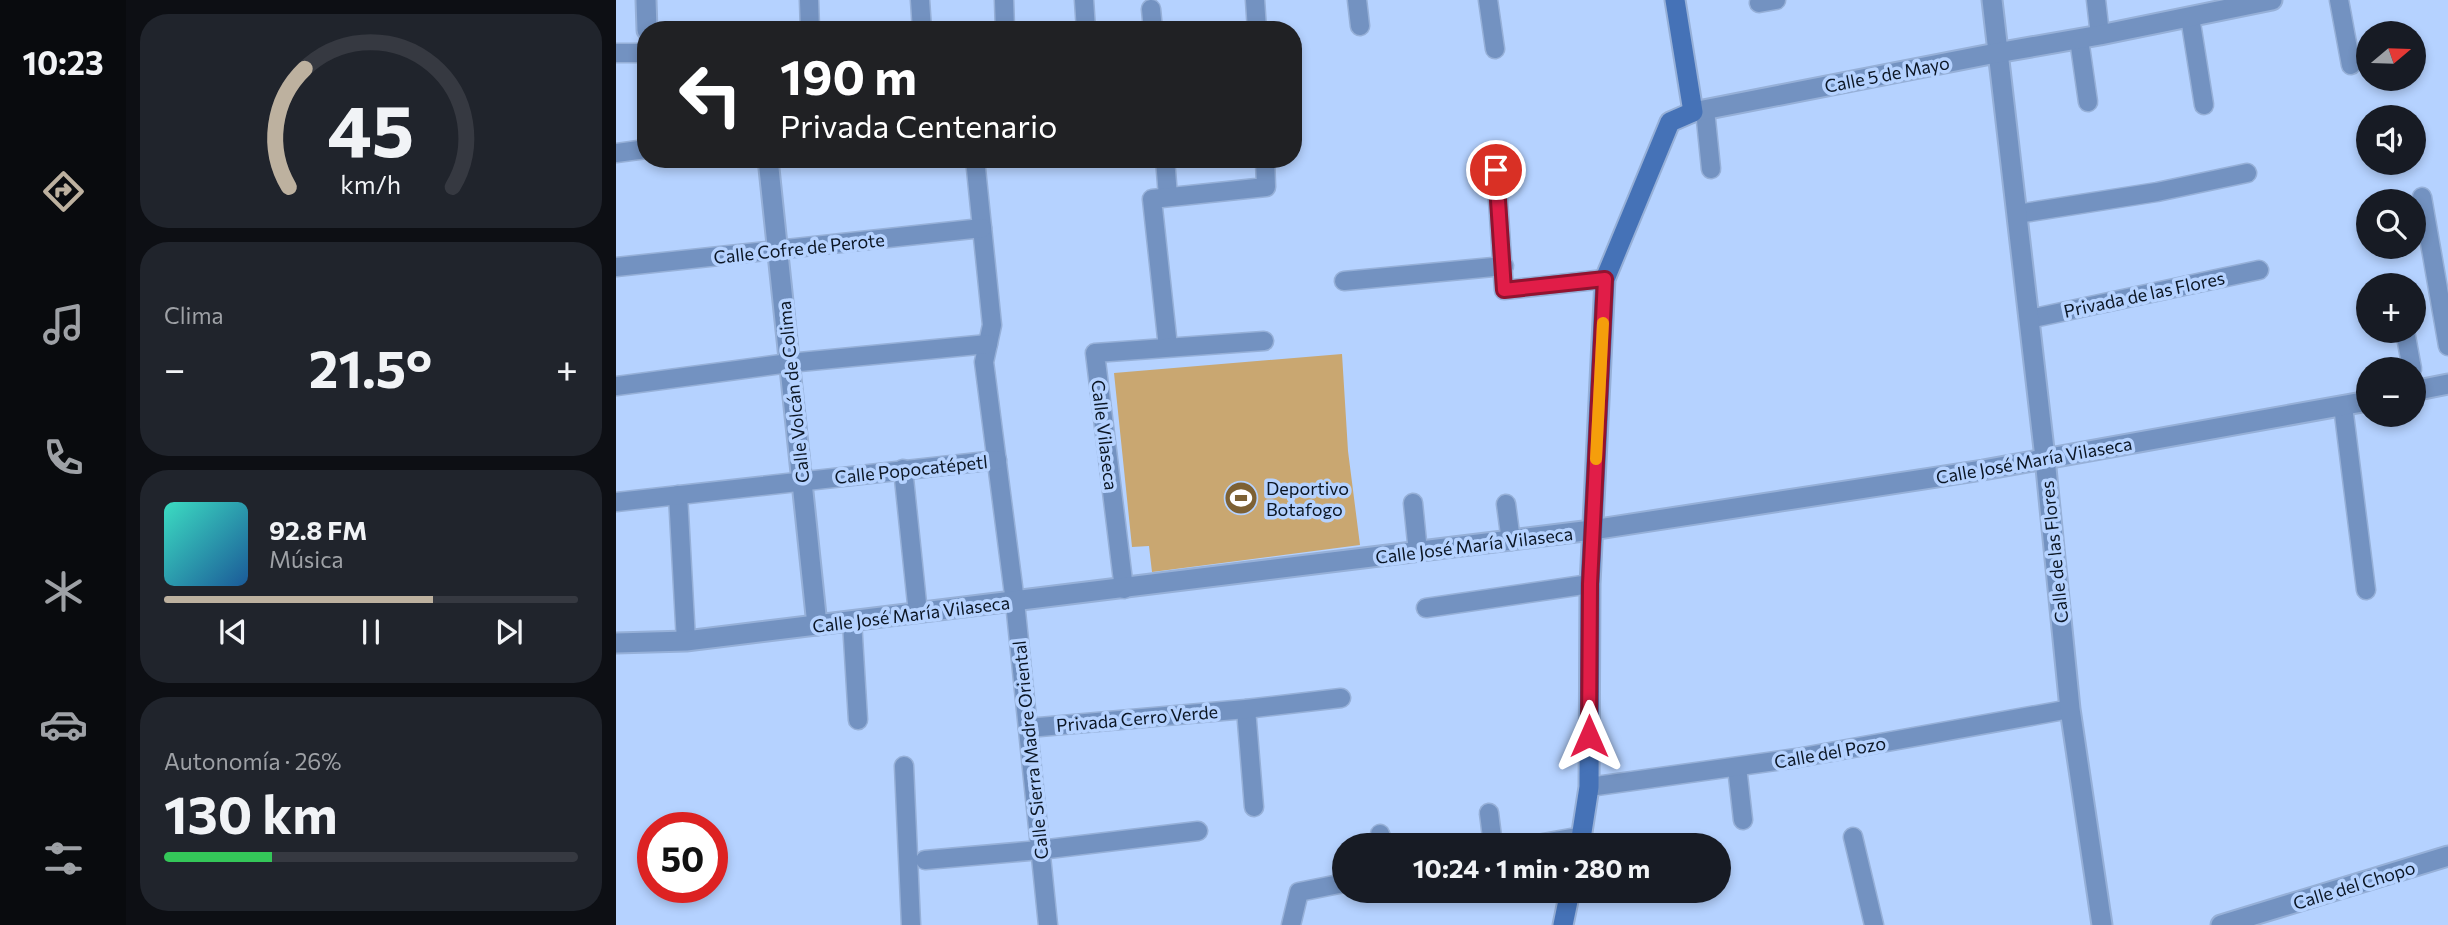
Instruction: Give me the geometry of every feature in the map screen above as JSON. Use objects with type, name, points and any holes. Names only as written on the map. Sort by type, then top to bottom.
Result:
[{"type":"main road","points":[[1675,0],[1699,111]]},
{"type":"main road","name":"Calle 5 de Mayo","points":[[1582,833],[1589,787],[1590,584],[1605,279],[1670,122],[1699,111]]},
{"type":"main road","points":[[1563,925],[1568,903]]},
{"type":"street","points":[[646,0],[647,21]]},
{"type":"street","points":[[809,0],[810,21]]},
{"type":"street","points":[[920,0],[921,21]]},
{"type":"street","points":[[1004,0],[1005,21]]},
{"type":"street","points":[[1084,0],[1085,21]]},
{"type":"street","points":[[1255,0],[1256,21]]},
{"type":"street","points":[[1357,0],[1360,26]]},
{"type":"street","points":[[1488,0],[1495,50]]},
{"type":"street","name":"Calle de las Flores","points":[[1992,0],[2045,458],[2070,709],[2102,925]]},
{"type":"street","points":[[2096,0],[2100,35]]},
{"type":"street","name":"Calle 5 de Mayo","points":[[1699,111],[2100,35],[2268,0]]},
{"type":"street","points":[[2339,0],[2351,65]]},
{"type":"street","points":[[1151,9],[1152,21]]},
{"type":"street","points":[[2190,17],[2204,105]]},
{"type":"street","points":[[2079,39],[2088,102]]},
{"type":"street","points":[[616,53],[637,53]]},
{"type":"street","points":[[1699,111],[1711,169]]},
{"type":"street","points":[[616,153],[637,150]]},
{"type":"street","name":"Calle Volcán de Colima","points":[[769,168],[817,625]]},
{"type":"street","name":"Calle Sierra Madre Oriental","points":[[976,168],[992,325],[984,362],[1015,601],[1048,925]]},
{"type":"street","points":[[1166,168],[1168,196]]},
{"type":"street","points":[[1168,347],[1152,199],[1266,187],[1265,168]]},
{"type":"street","points":[[1496,170],[1504,290],[1605,279]]},
{"type":"street","points":[[2017,214],[2247,173]]},
{"type":"street","points":[[2426,220],[2448,346]]},
{"type":"street","name":"Calle Cofre de Perote","points":[[616,267],[982,228]]},
{"type":"street","points":[[1344,281],[1504,266]]},
{"type":"street","name":"Privada de las Flores","points":[[2029,319],[2259,270]]},
{"type":"street","name":"Calle Vilaseca","points":[[1124,589],[1095,353],[1264,341]]},
{"type":"street","points":[[616,386],[789,363],[988,344]]},
{"type":"street","points":[[2426,385],[2448,384]]},
{"type":"street","name":"Calle José María Vilaseca","points":[[616,643],[687,641],[1592,530],[1983,470],[2356,403]]},
{"type":"street","points":[[2343,406],[2365,590]]},
{"type":"street","name":"Calle Popocatépetl","points":[[616,502],[997,460]]},
{"type":"street","points":[[903,470],[918,613]]},
{"type":"street","points":[[678,495],[687,641]]},
{"type":"street","points":[[1413,503],[1418,552]]},
{"type":"street","points":[[1506,504],[1511,541]]},
{"type":"street","points":[[1426,608],[1590,584]]},
{"type":"street","points":[[852,621],[858,720]]},
{"type":"street","name":"Privada Cerro Verde","points":[[1028,728],[1340,698]]},
{"type":"street","points":[[1246,709],[1254,807]]},
{"type":"street","name":"Calle del Pozo","points":[[1589,787],[1797,758],[2070,709]]},
{"type":"street","points":[[904,766],[911,925]]},
{"type":"street","points":[[1737,766],[1743,820]]},
{"type":"street","points":[[1489,813],[1492,833]]},
{"type":"street","points":[[925,860],[1040,850],[1198,831]]},
{"type":"street","points":[[1853,837],[1874,925]]},
{"type":"street","name":"Calle del Chopo","points":[[2221,925],[2448,856]]},
{"type":"street","points":[[1291,925],[1299,892],[1332,885]]},
{"type":"shaded area","name":"Deportivo Botafogo","points":[[1342,354],[1348,451],[1360,545],[1152,572],[1149,546],[1132,547],[1114,373]]},
{"type":"slow traffic","points":[[1596,459],[1603,323]]},
{"type":"place","name":"Deportivo Botafogo","points":[[1241,498]]},
{"type":"route","points":[[1496,170],[1504,290],[1605,279],[1590,584],[1589,736]]}]
